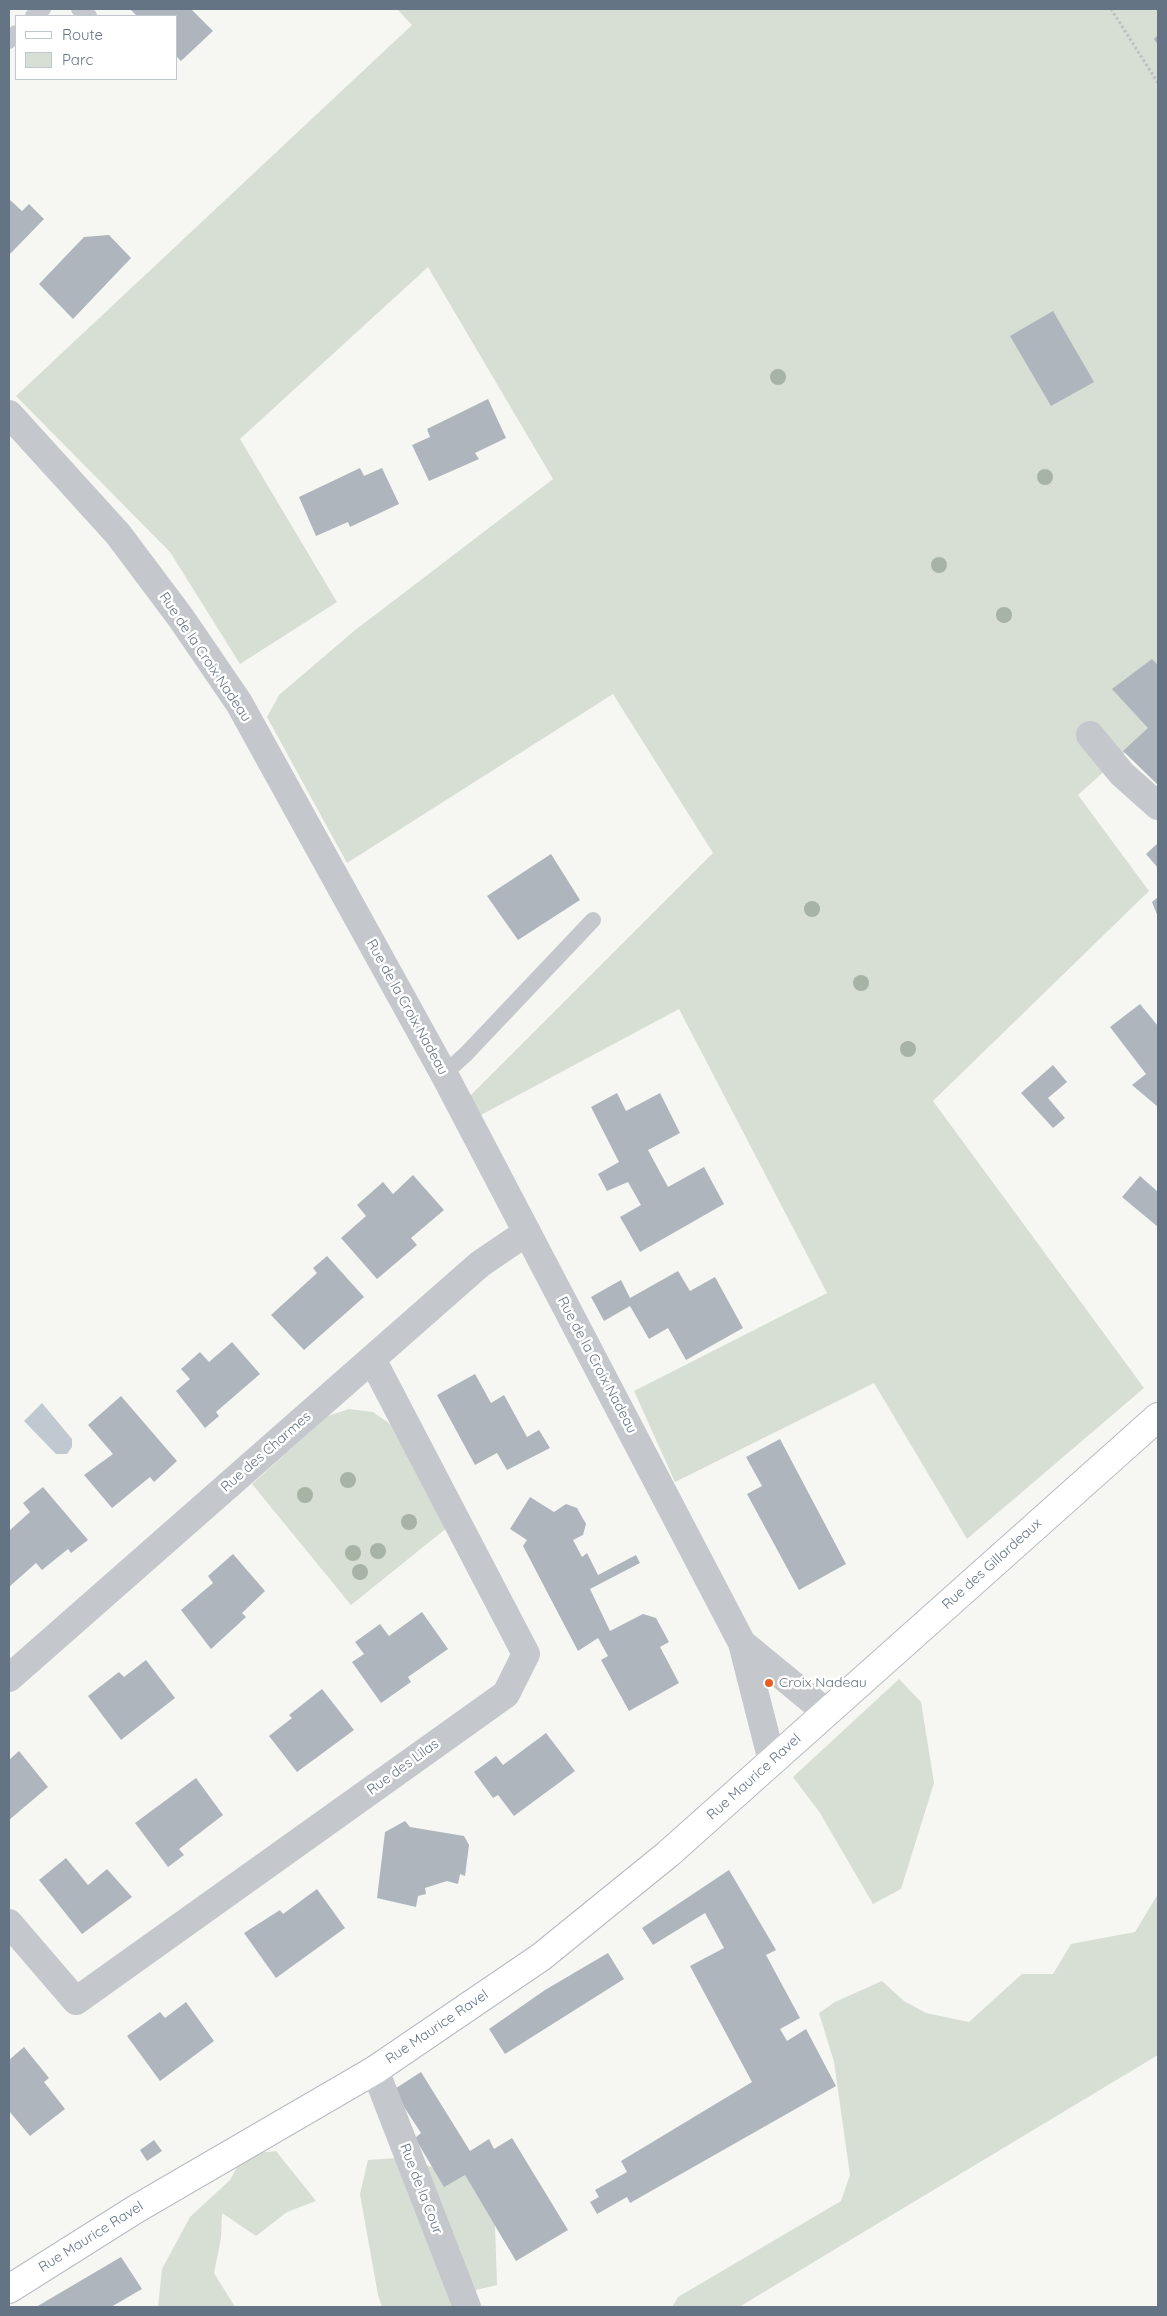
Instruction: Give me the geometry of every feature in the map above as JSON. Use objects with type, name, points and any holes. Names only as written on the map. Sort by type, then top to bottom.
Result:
[{"type":"street","name":"Rue de la Croix Nadeau","points":[[9,414],[118,534],[182,618],[234,696],[444,1074],[742,1643]]},
{"type":"street","points":[[1090,735],[1122,774],[1158,806]]},
{"type":"street","name":"Rue des Charmes","points":[[9,1678],[480,1264],[527,1232]]},
{"type":"street","name":"Rue des Lilas","points":[[9,1923],[76,2001],[506,1694],[526,1654],[372,1359]]},
{"type":"street","name":"Rue des Gillardeaux","points":[[826,1712],[1158,1417]]},
{"type":"street","points":[[742,1643],[826,1712]]},
{"type":"street","points":[[742,1643],[772,1761]]},
{"type":"street","name":"Rue Maurice Ravel","points":[[9,2289],[136,2209],[375,2070],[541,1957],[668,1854],[826,1712]]},
{"type":"street","name":"Rue de la Cour","points":[[375,2070],[467,2307]]},
{"type":"lane","points":[[444,1074],[466,1054],[593,920]]},
{"type":"path","points":[[1111,9],[1158,83]]},
{"type":"green space","points":[[397,9],[1158,9],[1158,723],[1078,795],[1149,891],[933,1101],[1144,1388],[967,1539],[874,1383],[675,1482],[634,1391],[827,1293],[679,1009],[481,1115],[470,1096],[713,853],[613,694],[347,863],[267,717],[279,695],[354,631],[553,479],[428,267],[240,439],[337,602],[240,664],[170,552],[16,396],[412,25]]},
{"type":"green space","points":[[349,1409],[373,1412],[390,1424],[448,1527],[351,1605],[252,1484],[328,1416]]},
{"type":"green space","points":[[899,1679],[921,1702],[934,1783],[901,1889],[873,1904],[820,1813],[793,1777]]},
{"type":"green space","points":[[1158,1894],[1158,2055],[739,2307],[672,2307],[678,2297],[841,2201],[850,2175],[834,2062],[819,2013],[835,2002],[882,1981],[904,2001],[926,2013],[969,2022],[1022,1974],[1053,1974],[1071,1944],[1135,1932]]},
{"type":"green space","points":[[276,2151],[316,2201],[287,2212],[256,2236],[222,2213],[221,2238],[214,2273],[235,2307],[158,2307],[162,2269],[190,2217],[230,2180],[244,2154]]},
{"type":"green space","points":[[396,2158],[465,2175],[495,2225],[497,2285],[476,2290],[474,2307],[382,2307],[378,2295],[360,2194],[368,2160]]},
{"type":"shaded area","points":[[42,1403],[72,1439],[72,1447],[67,1454],[56,1454],[24,1421]]},
{"type":"building","points":[[130,9],[191,9],[213,31],[181,61],[178,58],[178,15],[136,15]]},
{"type":"building","points":[[1158,35],[1158,45],[1154,39]]},
{"type":"building","points":[[9,199],[22,211],[29,204],[44,219],[9,255]]},
{"type":"building","points":[[109,235],[131,258],[73,319],[39,284],[84,237]]},
{"type":"building","points":[[1053,311],[1094,382],[1051,406],[1010,336]]},
{"type":"building","points":[[488,399],[506,438],[475,453],[479,459],[429,481],[412,445],[430,437],[427,429]]},
{"type":"building","points":[[360,468],[364,476],[382,468],[399,504],[350,527],[348,522],[316,536],[299,497]]},
{"type":"building","points":[[1152,659],[1158,665],[1158,785],[1123,751],[1148,728],[1112,689]]},
{"type":"building","points":[[1158,843],[1158,868],[1146,854]]},
{"type":"building","points":[[551,854],[580,900],[518,940],[487,896]]},
{"type":"building","points":[[1158,897],[1158,917],[1152,902]]},
{"type":"building","points":[[1140,1004],[1158,1026],[1158,1107],[1132,1085],[1146,1074],[1110,1027]]},
{"type":"building","points":[[1053,1065],[1067,1082],[1048,1098],[1065,1118],[1053,1128],[1021,1093]]},
{"type":"building","points":[[617,1093],[626,1111],[660,1093],[680,1133],[648,1150],[668,1187],[704,1167],[724,1204],[640,1252],[620,1217],[641,1205],[628,1182],[607,1191],[598,1174],[619,1162],[591,1107]]},
{"type":"building","points":[[413,1175],[444,1210],[411,1238],[417,1245],[377,1279],[341,1238],[366,1216],[357,1205],[383,1182],[393,1194]]},
{"type":"building","points":[[1140,1176],[1158,1192],[1158,1227],[1122,1197]]},
{"type":"building","points":[[327,1256],[364,1297],[304,1350],[271,1315],[317,1273],[313,1268]]},
{"type":"building","points":[[678,1271],[690,1291],[715,1277],[743,1328],[686,1360],[668,1328],[649,1339],[630,1306],[604,1321],[591,1297],[621,1280],[630,1298]]},
{"type":"building","points":[[232,1342],[260,1374],[216,1412],[219,1416],[205,1428],[176,1391],[190,1379],[181,1369],[200,1352],[209,1362]]},
{"type":"building","points":[[475,1374],[491,1403],[504,1395],[527,1437],[539,1430],[550,1448],[507,1470],[497,1453],[475,1465],[437,1395]]},
{"type":"building","points":[[121,1396],[177,1461],[154,1482],[150,1477],[112,1508],[84,1475],[113,1454],[88,1425]]},
{"type":"building","points":[[780,1439],[846,1564],[799,1590],[747,1494],[762,1486],[746,1457]]},
{"type":"building","points":[[43,1487],[88,1540],[71,1553],[68,1549],[42,1570],[36,1563],[9,1587],[9,1531],[30,1512],[23,1503]]},
{"type":"building","points":[[530,1497],[554,1512],[566,1504],[577,1508],[586,1524],[583,1535],[573,1540],[582,1557],[587,1553],[598,1575],[636,1555],[640,1563],[590,1589],[610,1631],[643,1614],[656,1618],[669,1642],[660,1647],[679,1683],[629,1711],[601,1660],[608,1656],[598,1638],[578,1651],[523,1546],[527,1540],[510,1529]]},
{"type":"building","points":[[233,1554],[265,1591],[242,1613],[246,1617],[211,1649],[181,1610],[213,1583],[208,1576]]},
{"type":"building","points":[[422,1612],[448,1649],[408,1677],[411,1682],[381,1703],[352,1662],[364,1654],[355,1642],[380,1624],[389,1636]]},
{"type":"building","points":[[146,1660],[175,1698],[121,1740],[88,1696],[119,1672],[124,1677]]},
{"type":"building","points":[[322,1689],[354,1730],[297,1772],[269,1736],[292,1718],[289,1715]]},
{"type":"building","points":[[546,1733],[575,1771],[514,1816],[498,1795],[493,1798],[474,1772],[496,1756],[503,1765]]},
{"type":"building","points":[[19,1751],[48,1787],[9,1820],[9,1760]]},
{"type":"building","points":[[196,1778],[223,1815],[179,1849],[184,1855],[168,1867],[135,1823]]},
{"type":"building","points":[[405,1821],[410,1827],[464,1836],[469,1845],[465,1876],[460,1874],[458,1884],[447,1881],[425,1888],[426,1894],[418,1896],[416,1907],[377,1898],[385,1832]]},
{"type":"building","points":[[66,1858],[88,1885],[107,1869],[132,1897],[82,1934],[39,1880]]},
{"type":"building","points":[[729,1870],[776,1950],[766,1955],[800,2018],[780,2029],[787,2041],[806,2029],[836,2086],[630,2203],[627,2197],[597,2214],[590,2202],[599,2197],[595,2190],[627,2172],[621,2161],[752,2082],[690,1966],[724,1948],[705,1913],[653,1945],[642,1928]]},
{"type":"building","points":[[317,1889],[345,1928],[276,1978],[244,1933],[280,1910],[283,1914]]},
{"type":"building","points":[[608,1953],[624,1979],[505,2054],[489,2029],[545,1990]]},
{"type":"building","points":[[186,2002],[214,2041],[160,2081],[127,2036],[160,2012],[165,2018]]},
{"type":"building","points":[[24,2047],[49,2078],[44,2082],[65,2109],[30,2136],[9,2111],[9,2060]]},
{"type":"building","points":[[421,2072],[470,2151],[489,2139],[494,2149],[512,2138],[568,2230],[516,2261],[465,2175],[444,2187],[415,2138],[421,2133],[393,2090]]},
{"type":"building","points":[[154,2140],[162,2151],[147,2161],[140,2150]]},
{"type":"building","points":[[121,2257],[142,2289],[111,2307],[36,2307]]},
{"type":"place","name":"Croix Nadeau","points":[[769,1683]]}]
